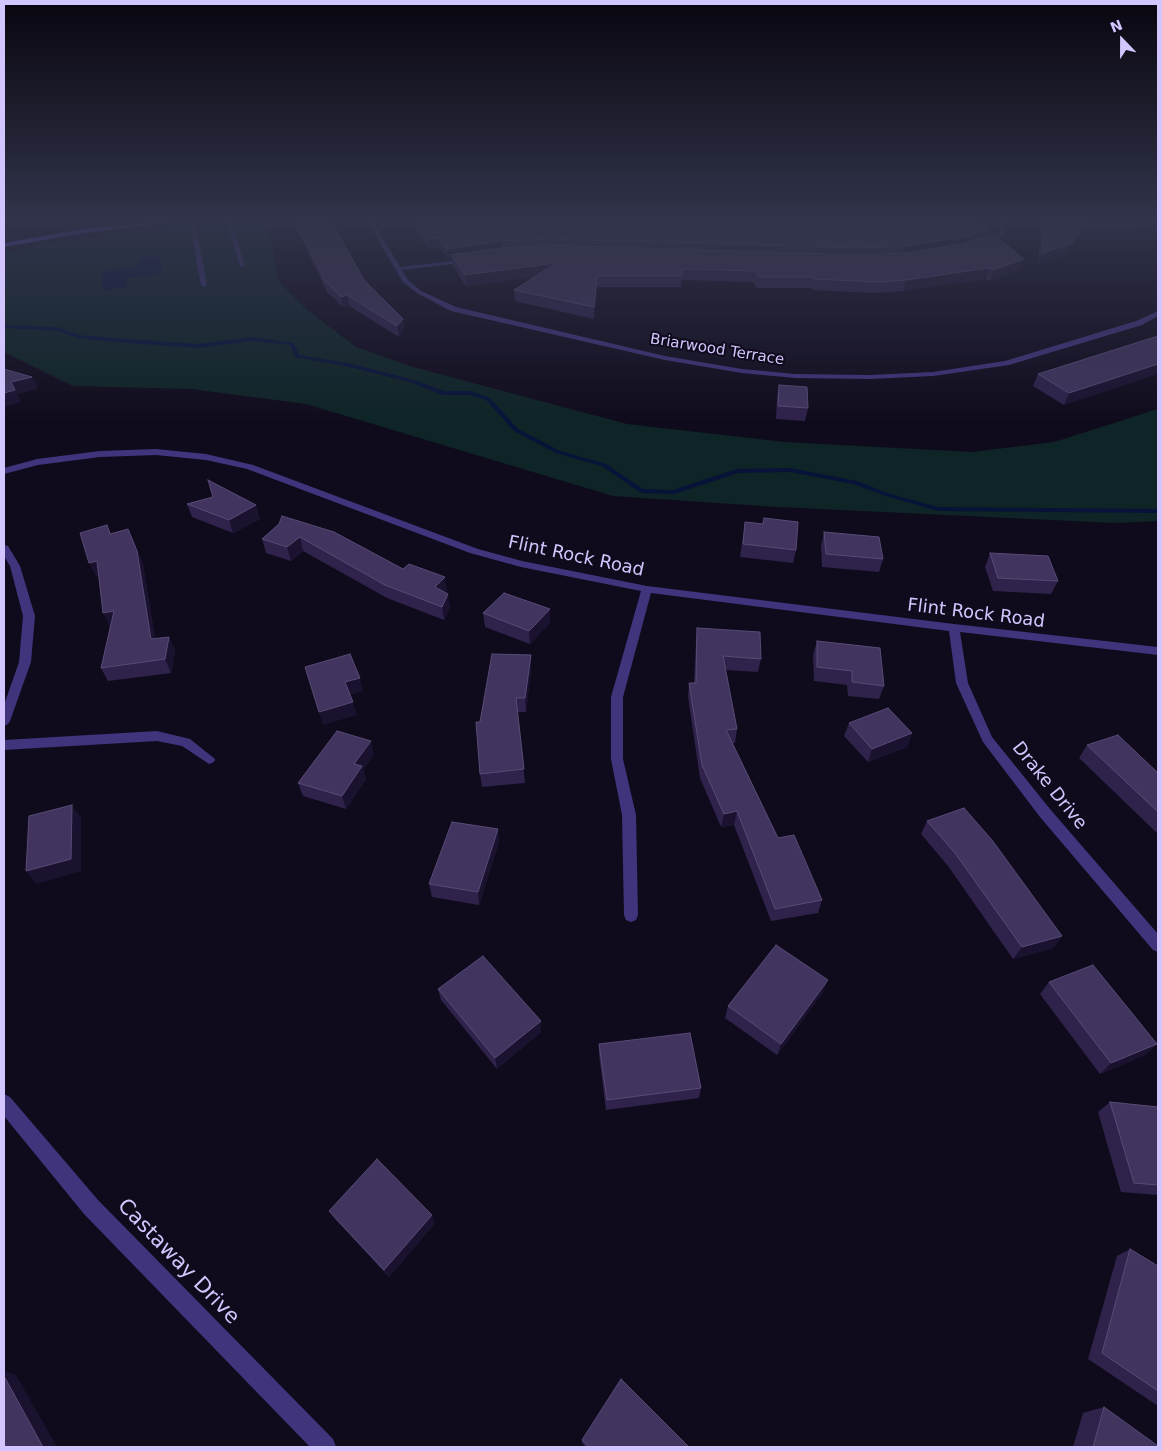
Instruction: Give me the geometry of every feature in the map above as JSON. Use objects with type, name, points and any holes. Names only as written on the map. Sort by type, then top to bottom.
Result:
[{"type":"street","name":"Briarwood Terrace","points":[[415,289],[454,308],[665,358],[742,371],[796,376],[870,377],[933,374],[1006,363],[1139,323],[1158,313]]},
{"type":"street","name":"Flint Rock Road","points":[[4,471],[37,462],[100,454],[156,452],[206,457],[250,467],[474,551],[521,564],[647,589],[954,628],[1158,651]]},
{"type":"street","points":[[4,548],[15,566],[29,616],[25,662],[4,721]]},
{"type":"street","points":[[631,915],[629,815],[617,759],[617,697],[647,589]]},
{"type":"street","name":"Drake Drive","points":[[954,628],[962,683],[987,739],[1045,813],[1158,944]]},
{"type":"street","points":[[4,745],[157,736],[186,742],[209,759]]},
{"type":"street","name":"Castaway Drive","points":[[4,1103],[91,1207],[326,1447]]},
{"type":"green space","points":[[4,289],[286,289],[307,310],[356,347],[413,367],[627,424],[785,442],[972,452],[1054,442],[1158,409],[1158,521],[1115,523],[778,507],[613,496],[306,404],[192,389],[73,386],[4,352]]},
{"type":"building","points":[[333,289],[373,289],[403,319],[397,326],[347,295],[341,297]]},
{"type":"building","points":[[596,289],[594,307],[514,290]]},
{"type":"building","points":[[1158,336],[1158,364],[1069,393],[1038,374]]},
{"type":"building","points":[[4,369],[32,377],[11,382],[15,390],[4,393]]},
{"type":"building","points":[[779,385],[807,387],[808,408],[778,406]]},
{"type":"building","points":[[208,480],[256,505],[229,520],[187,504],[213,497]]},
{"type":"building","points":[[282,516],[334,532],[403,569],[409,564],[445,577],[435,587],[448,594],[442,607],[385,585],[300,537],[287,547],[262,539],[279,524]]},
{"type":"building","points":[[764,518],[798,522],[796,550],[743,544],[745,522],[763,524]]},
{"type":"building","points":[[107,525],[110,534],[128,529],[137,551],[151,639],[169,637],[165,659],[101,668],[114,611],[103,613],[97,561],[89,563],[80,533]]},
{"type":"building","points":[[824,532],[879,537],[883,559],[826,554]]},
{"type":"building","points":[[990,553],[1048,556],[1058,581],[998,578]]},
{"type":"building","points":[[504,593],[550,609],[529,631],[483,613]]},
{"type":"building","points":[[697,628],[760,632],[761,659],[723,656],[737,729],[726,730],[778,838],[794,835],[822,900],[775,909],[737,811],[724,814],[702,765],[689,683],[696,683]]},
{"type":"building","points":[[817,641],[880,648],[884,686],[852,682],[852,671],[817,667]]},
{"type":"building","points":[[350,654],[360,678],[345,682],[353,702],[319,712],[305,667]]},
{"type":"building","points":[[492,654],[531,655],[525,698],[516,698],[524,769],[480,774],[476,722],[480,722]]},
{"type":"building","points":[[888,708],[912,733],[872,749],[849,723]]},
{"type":"building","points":[[337,731],[371,741],[354,764],[362,766],[342,796],[298,783]]},
{"type":"building","points":[[1118,735],[1158,773],[1158,812],[1087,745]]},
{"type":"building","points":[[72,805],[71,859],[26,871],[29,816]]},
{"type":"building","points":[[964,808],[992,840],[1062,936],[1022,947],[955,853],[927,821]]},
{"type":"building","points":[[452,822],[498,829],[478,892],[429,884]]},
{"type":"building","points":[[776,945],[828,980],[781,1044],[728,1006]]},
{"type":"building","points":[[483,956],[541,1021],[495,1058],[438,989]]},
{"type":"building","points":[[1093,965],[1157,1044],[1111,1063],[1049,982]]},
{"type":"building","points":[[690,1033],[701,1088],[607,1100],[599,1044]]},
{"type":"building","points":[[1110,1102],[1158,1107],[1158,1185],[1134,1183]]},
{"type":"building","points":[[377,1159],[432,1215],[384,1270],[329,1211]]},
{"type":"building","points":[[1130,1249],[1158,1266],[1158,1391],[1102,1353]]},
{"type":"building","points":[[4,1376],[43,1447],[4,1447]]},
{"type":"building","points":[[621,1379],[689,1447],[589,1447],[582,1440]]},
{"type":"building","points":[[1104,1407],[1158,1446],[1158,1447],[1093,1447]]},
{"type":"waterway","points":[[4,326],[58,329],[78,336],[113,340],[199,346],[252,339],[292,344],[297,356],[350,365],[412,381],[443,393],[470,393],[488,399],[516,430],[558,452],[604,465],[641,491],[674,492],[737,471],[790,470],[855,482],[888,495],[938,509],[1158,511]]}]
